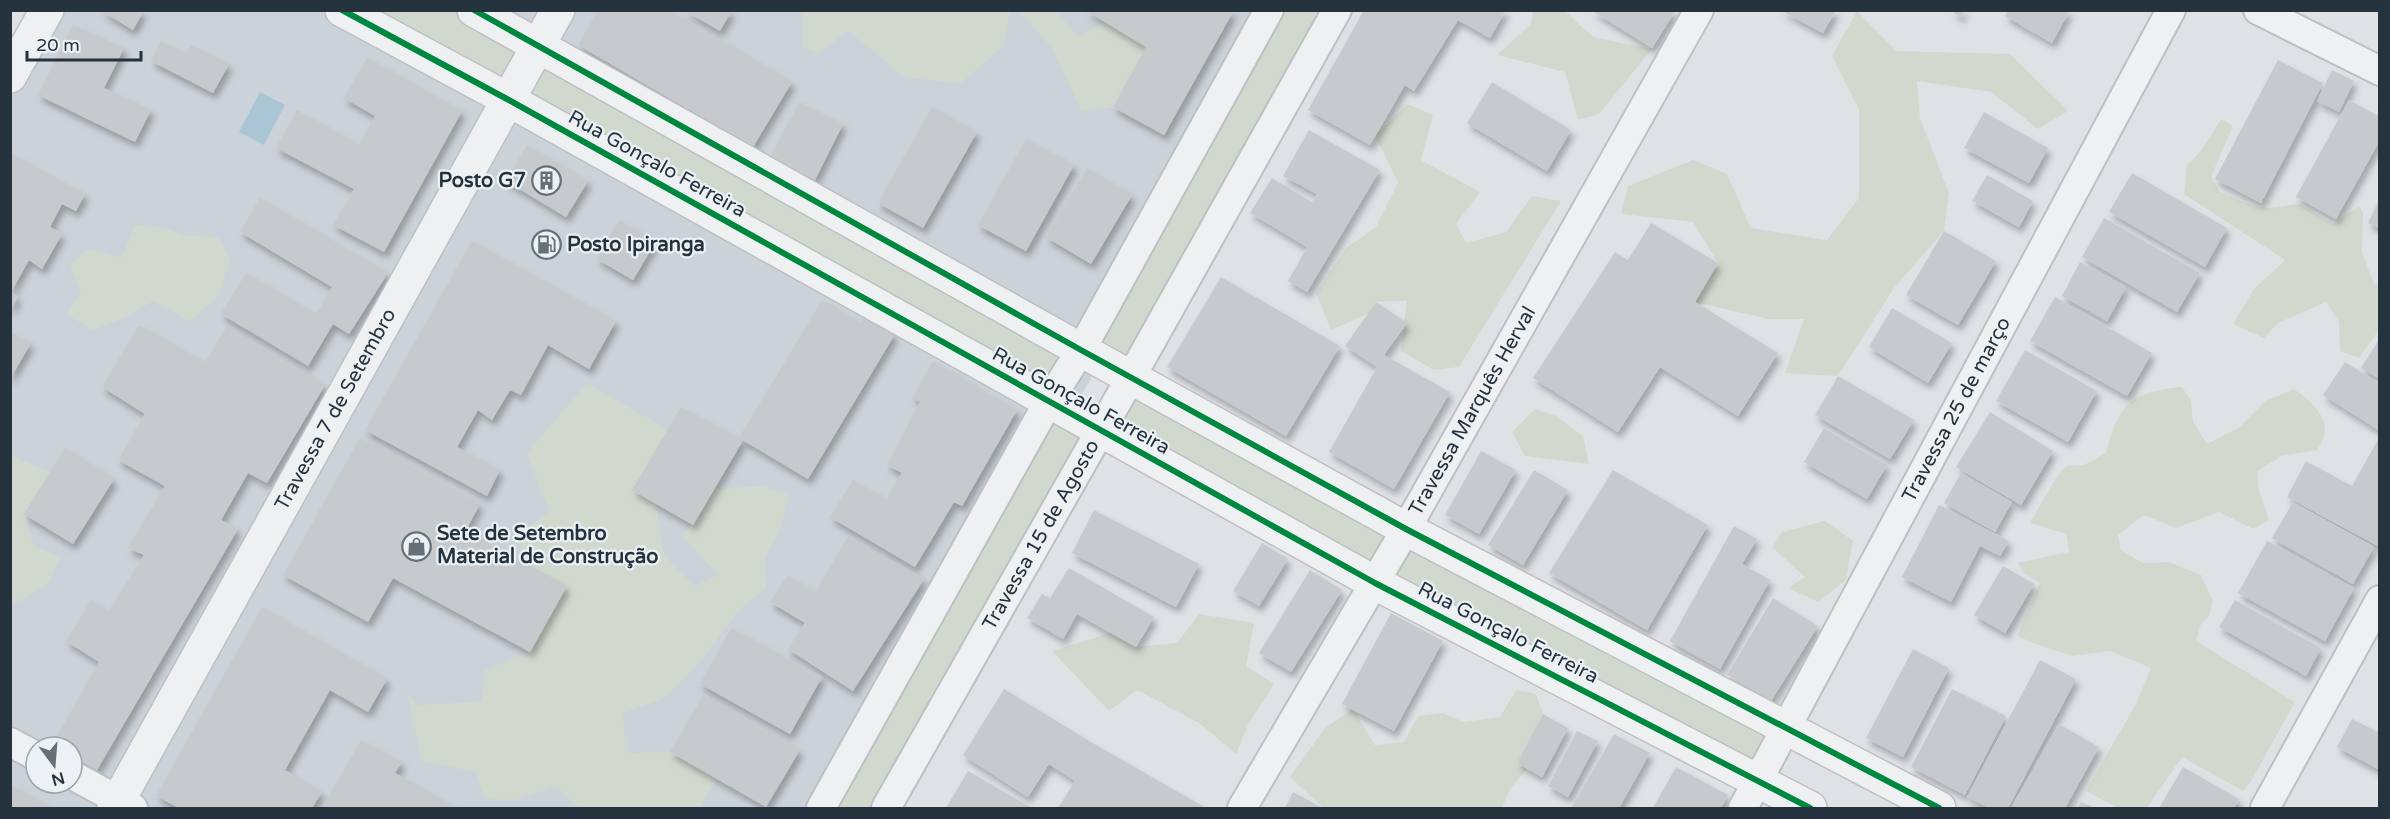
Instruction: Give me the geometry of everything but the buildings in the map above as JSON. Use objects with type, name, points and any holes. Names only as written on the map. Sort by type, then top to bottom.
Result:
[{"type":"street","points":[[10,76],[47,10]]},
{"type":"street","name":"Rua Gonçalo Ferreira","points":[[342,10],[507,99],[1750,794],[1810,808]]},
{"type":"street","points":[[474,10],[1406,529],[1939,808]]},
{"type":"street","name":"Travessa 7 de Setembro","points":[[122,806],[507,99],[558,10]]},
{"type":"street","points":[[821,808],[1049,401],[1081,350],[1269,10]]},
{"type":"street","name":"Travessa 15 de Agosto","points":[[886,808],[1337,10]]},
{"type":"street","name":"Travessa Marquês Herval","points":[[1242,808],[1406,529],[1699,10]]},
{"type":"street","name":"Travessa 25 de março","points":[[1750,794],[2171,10]]},
{"type":"street","points":[[2258,10],[2379,71]]},
{"type":"street","points":[[2265,808],[2379,600]]},
{"type":"street","points":[[10,742],[24,750]]},
{"type":"street","points":[[84,782],[122,806]]},
{"type":"shaded area","points":[[803,10],[1010,11],[1003,46],[961,83],[902,77],[848,31],[819,53],[803,47]]},
{"type":"shaded area","points":[[47,11],[1298,11],[849,808],[11,808],[10,77]]},
{"type":"shaded area","points":[[342,11],[474,11],[1081,350],[1269,11],[1337,11],[1132,377],[1785,727],[1758,780],[1101,431],[886,808],[821,808],[1049,401]],"holes":[[[1081,351],[1131,377],[1101,430],[1050,401]]]},
{"type":"shaded area","points":[[1019,11],[1056,11],[1077,36],[1106,23],[1146,47],[1113,107],[1082,111],[1052,48]]},
{"type":"shaded area","points":[[1533,11],[1565,11],[1593,37],[1652,49],[1599,114],[1578,120],[1565,72],[1497,55],[1531,24]]},
{"type":"shaded area","points":[[1857,11],[1896,51],[2010,54],[2068,111],[2038,129],[1991,92],[1917,81],[1920,118],[1949,193],[1944,231],[1894,288],[1838,376],[1785,373],[1804,319],[1768,319],[1695,302],[1718,263],[1693,222],[1621,214],[1628,186],[1693,160],[1727,174],[1751,228],[1827,240],[1859,198],[1859,110],[1832,56]]},
{"type":"shaded area","points":[[1408,104],[1433,115],[1421,160],[1480,192],[1456,224],[1466,243],[1506,232],[1532,196],[1561,201],[1459,367],[1434,370],[1401,351],[1407,301],[1376,302],[1367,314],[1331,330],[1316,293],[1346,248],[1376,227],[1398,183],[1375,135]]},
{"type":"shaded area","points":[[2221,119],[2233,126],[2211,177],[2220,192],[2254,206],[2270,208],[2299,204],[2333,224],[2359,206],[2363,213],[2362,252],[2374,284],[2379,284],[2379,330],[2359,358],[2340,351],[2339,322],[2326,302],[2278,323],[2264,338],[2233,324],[2254,289],[2285,260],[2184,194],[2187,165],[2201,151]]},
{"type":"shaded area","points":[[136,225],[164,228],[186,236],[218,237],[230,259],[219,296],[190,321],[153,301],[126,317],[93,330],[66,314],[81,292],[70,265],[89,248],[121,258]]},
{"type":"shaded area","points":[[587,383],[668,430],[656,504],[663,554],[694,586],[718,574],[683,537],[714,489],[762,486],[789,494],[780,530],[765,557],[766,588],[738,611],[701,661],[665,698],[623,713],[624,732],[629,753],[670,752],[717,779],[699,808],[579,808],[556,786],[514,800],[485,799],[476,772],[422,761],[407,692],[417,705],[482,702],[485,670],[530,652],[567,586],[524,562],[521,533],[549,511],[527,453]]},
{"type":"shaded area","points":[[2182,387],[2191,400],[2193,422],[2207,444],[2240,427],[2265,401],[2294,389],[2310,401],[2322,418],[2325,433],[2318,450],[2282,456],[2257,471],[2259,490],[2269,520],[2253,529],[2219,512],[2176,528],[2144,515],[2118,535],[2121,550],[2143,563],[2169,562],[2201,575],[2213,601],[2209,616],[2201,624],[2196,641],[2295,702],[2250,783],[2243,791],[2182,757],[2147,808],[2118,808],[2086,791],[2136,704],[2151,668],[2110,651],[2073,656],[2017,636],[2040,583],[2024,573],[2017,563],[2069,552],[2066,534],[2030,523],[2056,478],[2066,466],[2084,465],[2106,453],[2116,422],[2130,403],[2150,392]]},
{"type":"shaded area","points":[[1535,409],[1556,416],[1583,436],[1589,464],[1525,456],[1512,432]]},
{"type":"shaded area","points":[[10,455],[50,472],[24,514],[34,546],[60,557],[48,584],[20,601],[11,602]]},
{"type":"shaded area","points":[[1825,521],[1853,541],[1846,580],[1818,602],[1788,588],[1805,577],[1772,547],[1782,532]]},
{"type":"shaded area","points":[[1199,614],[1254,623],[1246,666],[1274,684],[1248,725],[1236,754],[1199,723],[1137,690],[1109,711],[1052,651],[1110,633],[1136,647],[1177,643]]},
{"type":"shaded area","points":[[1516,690],[1536,694],[1543,714],[1517,763],[1527,769],[1510,789],[1502,808],[1324,808],[1290,777],[1325,728],[1353,709],[1375,745],[1404,742],[1418,716],[1443,713],[1464,722],[1500,717]]},
{"type":"water","points":[[260,92],[285,105],[264,145],[239,132]]},
{"type":"cycle path","points":[[342,10],[507,99],[1375,583],[1810,808]]},
{"type":"cycle path","points":[[474,10],[1406,529],[1939,808]]},
{"type":"place","name":"Posto G7","points":[[547,181]]},
{"type":"place","name":"Posto Ipiranga","points":[[546,245]]},
{"type":"place","name":"Sete de Setembro Material de Construção","points":[[416,546]]}]
